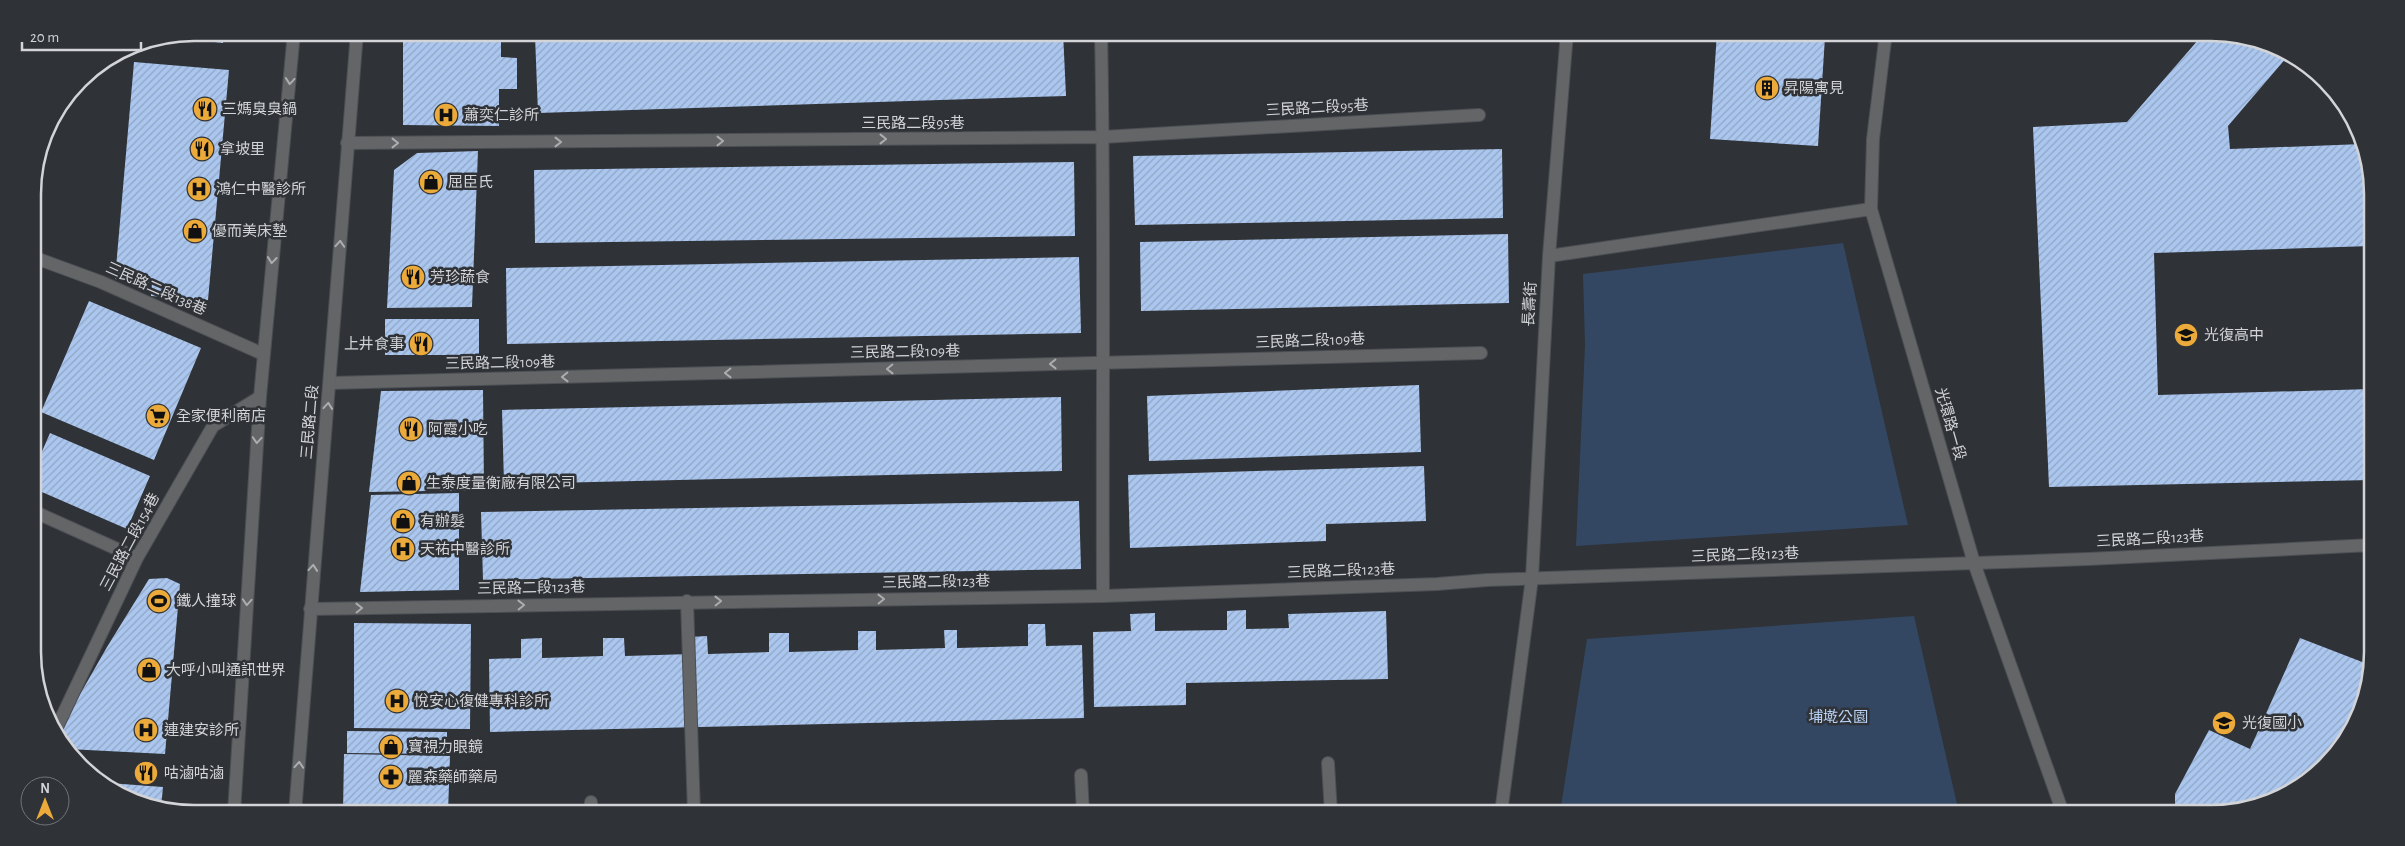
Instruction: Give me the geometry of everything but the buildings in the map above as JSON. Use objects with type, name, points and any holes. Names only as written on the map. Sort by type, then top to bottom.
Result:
[{"type":"street","name":"長壽街","points":[[1502,804],[1532,578],[1549,256],[1566,41]]},
{"type":"street","name":"光環路一段","points":[[1885,41],[1873,140],[1871,209],[1974,563],[2060,804]]},
{"type":"street","points":[[235,805],[263,354],[293,42]]},
{"type":"street","name":"三民路二段","points":[[296,805],[356,42]]},
{"type":"street","points":[[1101,42],[1103,138],[1103,596]]},
{"type":"street","name":"三民路二段95巷","points":[[347,143],[1103,138],[1479,115]]},
{"type":"street","points":[[1549,256],[1871,209]]},
{"type":"street","name":"三民路二段138巷","points":[[42,260],[101,282],[263,354]]},
{"type":"street","name":"三民路二段109巷","points":[[330,384],[1481,353]]},
{"type":"street","name":"三民路二段154巷","points":[[59,723],[138,558],[213,426],[260,397]]},
{"type":"street","points":[[41,515],[138,558]]},
{"type":"street","name":"三民路二段123巷","points":[[310,609],[687,601],[1103,596],[1532,578],[1974,563],[2364,545]]},
{"type":"street","points":[[687,601],[694,805]]},
{"type":"street","points":[[1328,763],[1330,804]]},
{"type":"street","points":[[1081,775],[1083,805]]},
{"type":"green space","points":[[1843,243],[1908,525],[1576,546],[1585,345],[1583,274]]},
{"type":"green space","name":"埔墘公園","points":[[1914,616],[1957,804],[1561,804],[1587,639]]},
{"type":"place","name":"昇陽寓見","points":[[1767,88]]},
{"type":"place","name":"三媽臭臭鍋","points":[[205,109]]},
{"type":"place","name":"蕭奕仁診所","points":[[446,115]]},
{"type":"place","name":"拿坡里","points":[[202,149]]},
{"type":"place","name":"屈臣氏","points":[[431,182]]},
{"type":"place","name":"鴻仁中醫診所","points":[[199,189]]},
{"type":"place","name":"優而美床墊","points":[[195,231]]},
{"type":"place","name":"芳珍蔬食","points":[[413,277]]},
{"type":"place","name":"光復高中","points":[[2186,335]]},
{"type":"place","name":"上井食事","points":[[421,344]]},
{"type":"place","name":"全家便利商店","points":[[158,416]]},
{"type":"place","name":"阿霞小吃","points":[[411,429]]},
{"type":"place","name":"生泰度量衡廠有限公司","points":[[409,483]]},
{"type":"place","name":"有辦髮","points":[[403,521]]},
{"type":"place","name":"天祐中醫診所","points":[[403,549]]},
{"type":"place","name":"鐵人撞球","points":[[159,601]]},
{"type":"place","name":"大呼小叫通訊世界","points":[[149,670]]},
{"type":"place","name":"悅安心復健專科診所","points":[[397,701]]},
{"type":"place","name":"光復國小","points":[[2224,723]]},
{"type":"place","name":"連建安診所","points":[[146,730]]},
{"type":"place","name":"寶視力眼鏡","points":[[391,747]]},
{"type":"place","name":"咕滷咕滷","points":[[146,773]]},
{"type":"place","name":"麗森藥師藥局","points":[[391,777]]}]
